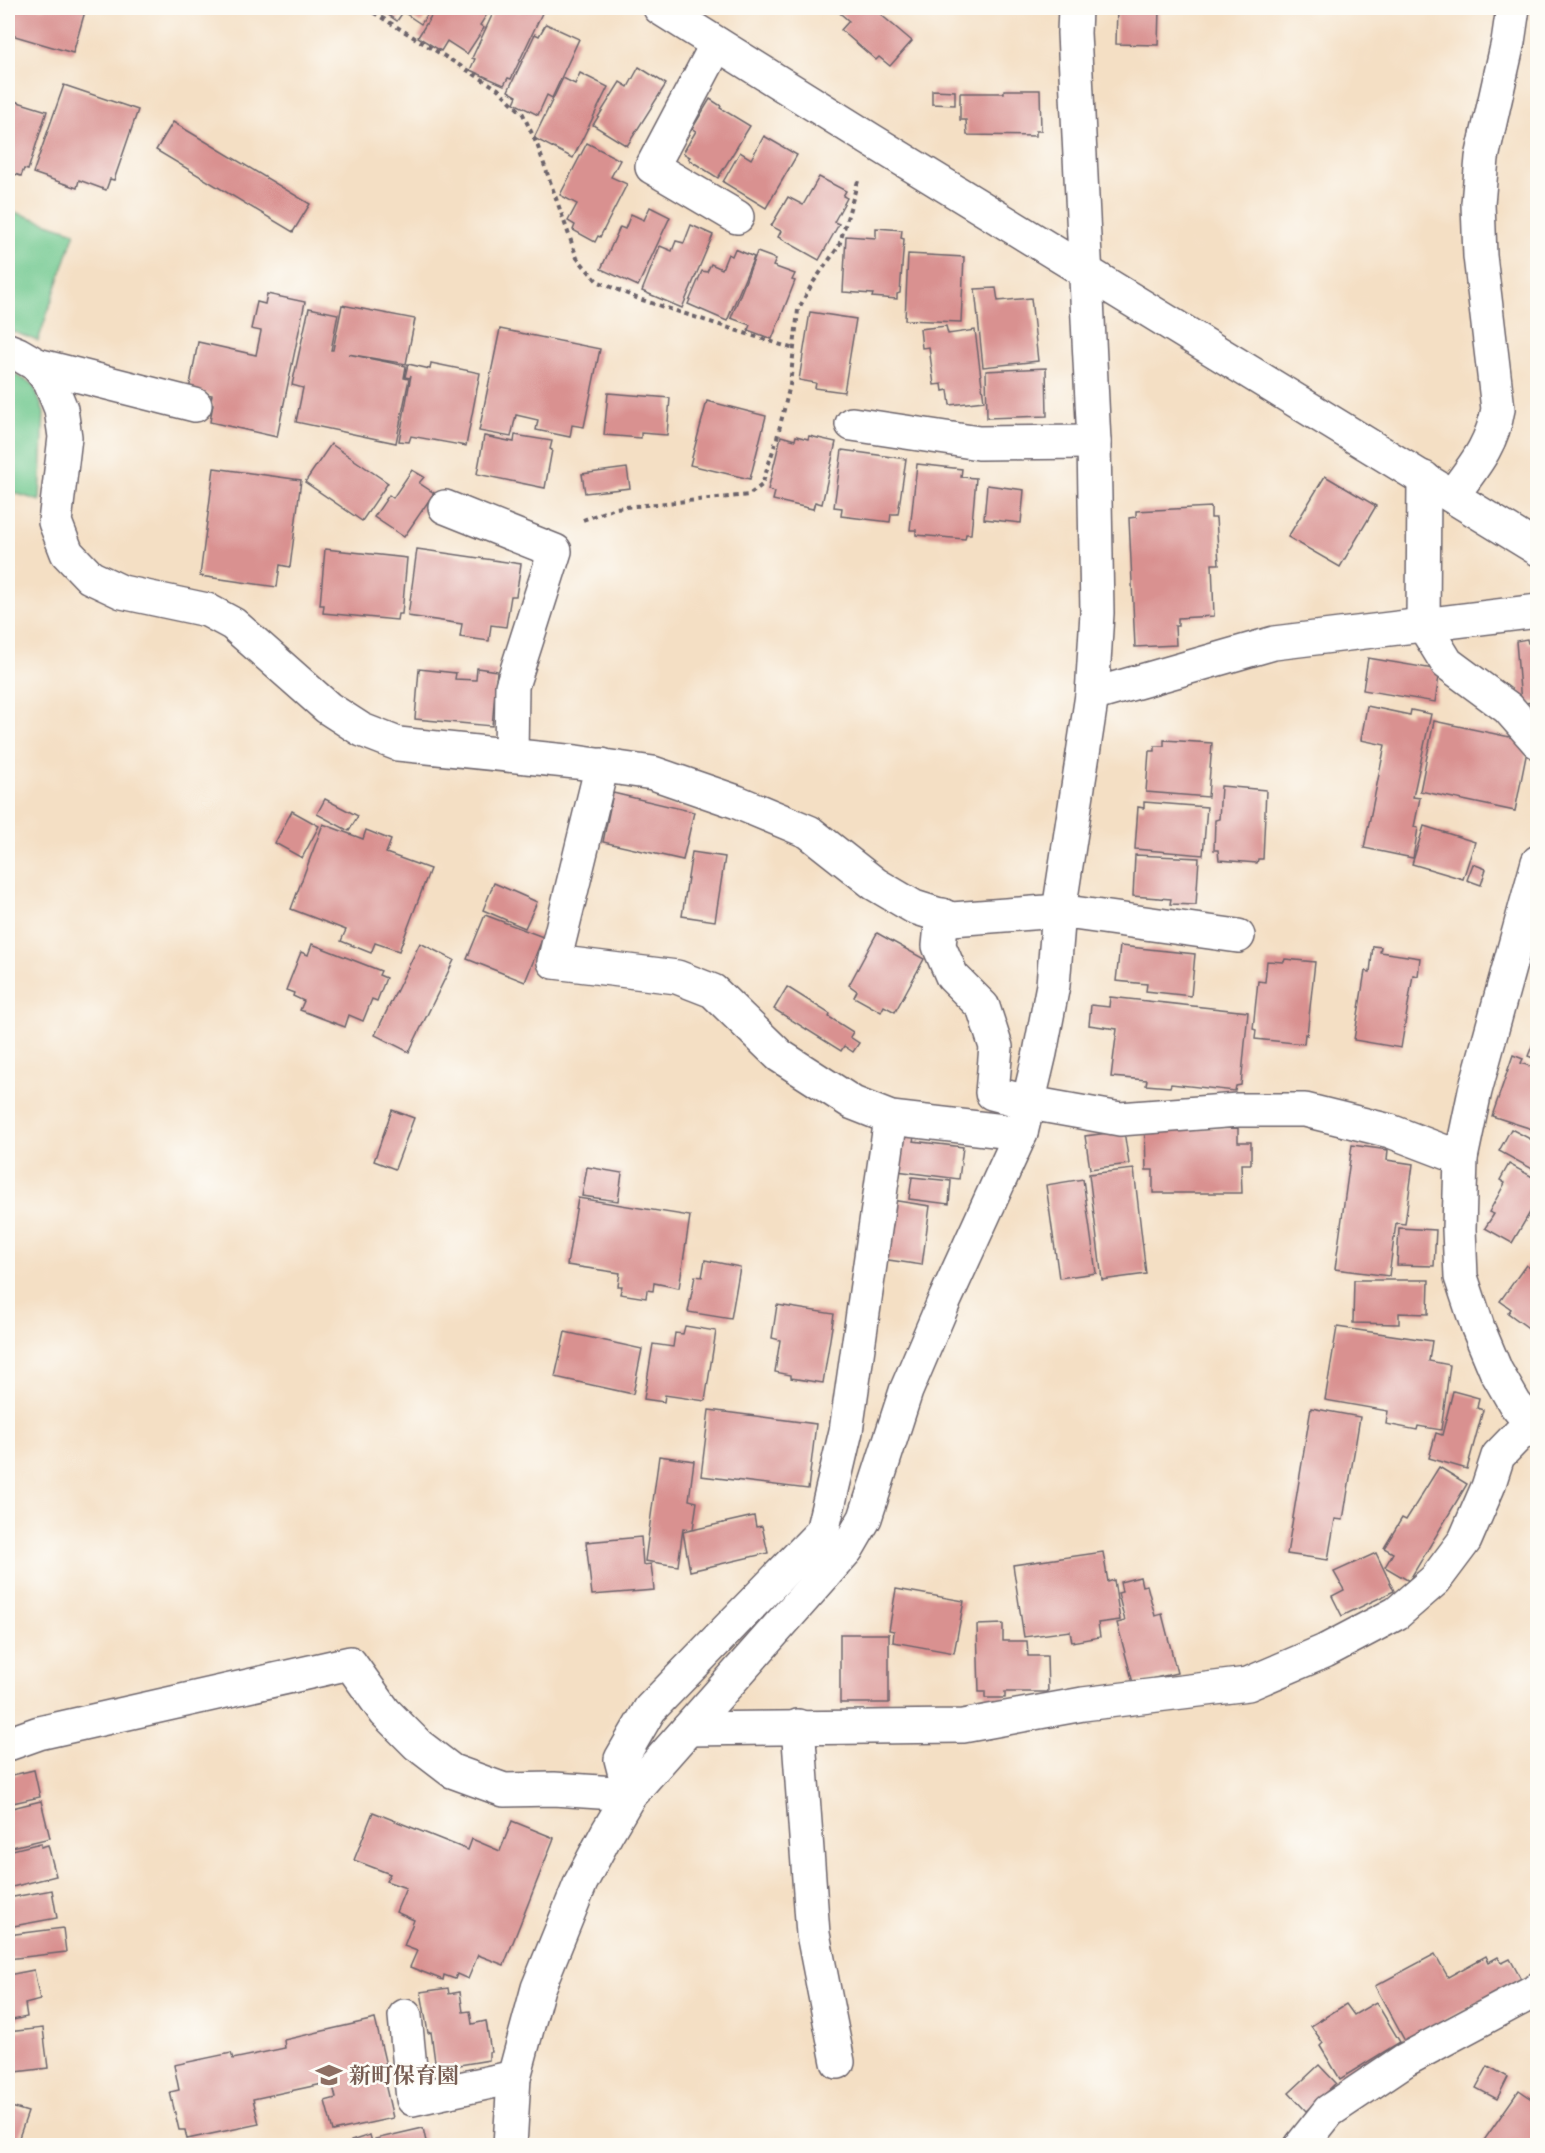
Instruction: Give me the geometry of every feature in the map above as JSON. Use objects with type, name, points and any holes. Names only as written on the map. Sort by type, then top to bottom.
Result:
[{"type":"street","points":[[660,8],[1538,549]]},
{"type":"street","points":[[510,2145],[514,2078],[538,1988],[581,1882],[630,1794],[847,1549],[865,1518],[906,1391],[1025,1118],[1053,986],[1059,910],[1092,695],[1097,613],[1094,442],[1074,45],[1075,8]]},
{"type":"street","points":[[1452,496],[1485,450],[1495,430],[1498,409],[1479,256],[1478,204],[1482,158],[1508,42],[1513,8]]},
{"type":"street","points":[[717,44],[651,167],[738,217]]},
{"type":"street","points":[[8,350],[37,365],[195,405]]},
{"type":"street","points":[[37,365],[50,382],[61,409],[64,437],[56,522],[68,553],[90,577],[122,592],[207,610],[233,624],[328,708],[362,730],[398,744],[602,765],[653,773],[737,802],[809,832],[875,884],[914,907],[952,919],[1059,910],[1239,936]]},
{"type":"street","points":[[852,424],[979,443],[1094,442]]},
{"type":"street","points":[[1424,478],[1423,624],[1447,663],[1508,708],[1538,742]]},
{"type":"street","points":[[445,507],[555,551],[512,686],[511,755]]},
{"type":"street","points":[[1092,695],[1274,643],[1538,611]]},
{"type":"street","points":[[602,765],[554,962],[677,977],[713,991],[780,1056],[853,1103],[891,1118],[1120,1119],[1238,1110],[1305,1110],[1389,1131],[1461,1158]]},
{"type":"street","points":[[688,1729],[963,1726],[1083,1704],[1248,1684],[1325,1651],[1396,1613],[1435,1580],[1465,1540],[1488,1487],[1498,1456],[1533,1428],[1496,1371],[1478,1328],[1461,1277],[1459,1229],[1461,1158],[1475,1091],[1538,862]]},
{"type":"street","points":[[942,915],[939,946],[952,976],[983,1007],[996,1047],[992,1093],[1025,1118]]},
{"type":"street","points":[[630,1794],[621,1759],[650,1709],[822,1532],[846,1431],[891,1118]]},
{"type":"street","points":[[8,1744],[39,1733],[350,1664],[385,1712],[418,1745],[452,1771],[504,1790],[554,1789],[630,1794]]},
{"type":"street","points":[[798,1726],[813,1934],[838,2062]]},
{"type":"street","points":[[1301,2145],[1329,2111],[1405,2060],[1538,1989]]},
{"type":"street","points":[[405,2016],[413,2099],[514,2078]]},
{"type":"path","points":[[366,8],[498,89],[523,114],[538,147],[577,258],[597,280],[639,299],[794,350]]},
{"type":"path","points":[[555,551],[570,530],[586,517],[615,508],[749,495],[762,485],[790,385],[798,310],[812,284],[839,246],[871,140]]},
{"type":"green space","points":[[8,210],[75,232],[38,341],[8,330]]},
{"type":"green space","points":[[8,371],[33,384],[44,412],[40,501],[8,491]]},
{"type":"building","points":[[8,8],[86,8],[73,53],[8,34]]},
{"type":"building","points":[[382,8],[432,8],[421,24],[403,12],[397,21],[381,10]]},
{"type":"building","points":[[436,8],[491,8],[480,25],[484,28],[467,54],[447,41],[441,51],[418,37]]},
{"type":"building","points":[[500,8],[520,12],[522,8],[536,8],[543,11],[511,79],[508,78],[504,85],[470,70],[475,59],[472,58],[495,9],[499,12]]},
{"type":"building","points":[[834,8],[873,8],[912,41],[890,66],[879,57],[876,60],[841,30],[849,21]]},
{"type":"building","points":[[1117,8],[1159,8],[1158,45],[1116,44]]},
{"type":"building","points":[[546,24],[579,39],[552,98],[547,95],[538,115],[514,103],[517,96],[508,91],[535,34],[539,36]]},
{"type":"building","points":[[639,67],[666,84],[627,146],[593,125],[620,82],[628,87]]},
{"type":"building","points":[[580,73],[608,87],[573,158],[534,138],[563,78],[575,84]]},
{"type":"building","points":[[64,85],[138,110],[114,180],[110,179],[106,190],[79,180],[77,188],[33,173]]},
{"type":"building","points":[[932,90],[955,91],[955,105],[932,104]]},
{"type":"building","points":[[1004,90],[1040,90],[1041,131],[1036,131],[1036,136],[967,135],[966,120],[960,120],[960,93],[1004,93]]},
{"type":"building","points":[[8,99],[47,111],[28,170],[24,169],[21,176],[8,172]]},
{"type":"building","points":[[710,99],[721,106],[720,108],[750,126],[718,178],[688,159],[690,157],[683,153],[696,131],[692,129]]},
{"type":"building","points":[[173,122],[310,204],[293,232],[156,150]]},
{"type":"building","points":[[764,136],[797,155],[766,208],[723,182],[740,152],[751,159]]},
{"type":"building","points":[[587,143],[620,160],[611,177],[627,184],[600,237],[598,236],[595,242],[573,230],[575,225],[568,221],[577,204],[560,195]]},
{"type":"building","points":[[819,177],[846,191],[843,196],[847,198],[834,222],[839,224],[819,260],[778,237],[781,231],[771,226],[788,197],[803,205]]},
{"type":"building","points":[[650,207],[670,217],[638,286],[601,269],[620,227],[625,229],[631,214],[644,220]]},
{"type":"building","points":[[691,225],[713,235],[682,308],[642,291],[660,246],[672,251],[676,241],[684,243]]},
{"type":"building","points":[[876,228],[902,230],[901,238],[904,239],[900,293],[897,294],[897,299],[872,297],[873,294],[843,292],[846,236],[876,238]]},
{"type":"building","points":[[735,249],[754,257],[727,321],[688,304],[702,271],[707,272],[711,264],[722,269],[728,254],[732,256]]},
{"type":"building","points":[[757,252],[776,259],[773,266],[795,274],[792,280],[795,281],[772,339],[748,330],[750,325],[731,318]]},
{"type":"building","points":[[908,254],[964,257],[961,322],[905,320]]},
{"type":"building","points":[[996,288],[998,301],[1031,298],[1038,361],[983,367],[975,289]]},
{"type":"building","points":[[267,294],[305,302],[277,437],[210,422],[212,395],[189,390],[198,342],[256,355],[261,331],[251,329],[257,302],[265,304]]},
{"type":"building","points":[[342,305],[415,319],[406,364],[348,354],[406,366],[404,378],[409,379],[396,443],[296,422],[303,388],[292,385],[309,308],[338,314],[331,350],[333,350]]},
{"type":"building","points":[[810,312],[856,319],[844,392],[815,388],[816,383],[799,380]]},
{"type":"building","points":[[946,326],[948,334],[975,330],[984,401],[950,405],[948,390],[943,391],[942,384],[934,385],[929,347],[922,348],[920,329]]},
{"type":"building","points":[[500,329],[600,349],[584,427],[572,425],[570,437],[536,430],[538,420],[516,415],[511,437],[479,431]]},
{"type":"building","points":[[431,363],[480,373],[466,446],[411,436],[409,442],[399,441],[411,375],[410,378],[405,377],[408,364],[430,369]]},
{"type":"building","points":[[1046,368],[1047,416],[987,418],[986,371]]},
{"type":"building","points":[[608,393],[670,398],[667,435],[641,433],[641,438],[604,435]]},
{"type":"building","points":[[707,401],[766,416],[750,479],[690,465]]},
{"type":"building","points":[[515,435],[552,441],[545,488],[477,474],[484,436],[514,442]]},
{"type":"building","points":[[781,436],[795,440],[796,436],[808,439],[809,436],[836,442],[822,504],[815,502],[813,509],[773,500],[775,492],[768,490]]},
{"type":"building","points":[[331,444],[388,483],[362,521],[305,482]]},
{"type":"building","points":[[842,450],[906,459],[898,514],[891,514],[890,522],[841,516],[842,508],[834,507]]},
{"type":"building","points":[[917,464],[962,469],[961,477],[976,478],[971,534],[966,534],[965,539],[916,535],[916,530],[910,530]]},
{"type":"building","points":[[214,468],[301,480],[290,567],[280,565],[277,587],[200,576]]},
{"type":"building","points":[[627,468],[630,488],[585,493],[582,474]]},
{"type":"building","points":[[412,470],[424,477],[419,483],[434,493],[404,537],[374,517],[389,495],[393,498]]},
{"type":"building","points":[[1325,476],[1376,506],[1340,567],[1288,537]]},
{"type":"building","points":[[987,485],[1024,490],[1021,523],[984,519]]},
{"type":"building","points":[[1211,507],[1211,518],[1216,518],[1219,564],[1212,564],[1214,616],[1178,618],[1178,626],[1175,626],[1176,645],[1135,647],[1129,518],[1136,517],[1136,511]]},
{"type":"building","points":[[325,549],[407,558],[402,614],[398,614],[397,620],[323,613],[324,605],[320,605]]},
{"type":"building","points":[[417,549],[521,564],[516,596],[511,596],[506,627],[491,625],[489,641],[460,637],[462,624],[408,616]]},
{"type":"building","points":[[1527,639],[1528,643],[1538,643],[1538,702],[1521,703],[1516,641]]},
{"type":"building","points":[[1368,658],[1440,670],[1435,702],[1363,690]]},
{"type":"building","points":[[477,668],[497,671],[492,726],[415,719],[419,669],[456,673],[455,679],[476,680]]},
{"type":"building","points":[[1367,706],[1410,715],[1411,710],[1431,714],[1413,797],[1420,798],[1414,827],[1418,828],[1413,858],[1364,848],[1385,745],[1361,740]]},
{"type":"building","points":[[1434,721],[1529,741],[1515,811],[1420,791]]},
{"type":"building","points":[[1164,740],[1212,743],[1208,797],[1146,792],[1149,751],[1155,751],[1155,746],[1164,746]]},
{"type":"building","points":[[1221,786],[1266,790],[1263,859],[1258,859],[1257,863],[1219,860],[1218,850],[1214,850],[1215,820],[1219,819]]},
{"type":"building","points":[[613,793],[694,812],[683,860],[603,842]]},
{"type":"building","points":[[325,799],[358,816],[349,831],[317,814]]},
{"type":"building","points":[[1144,802],[1207,807],[1203,855],[1135,849],[1138,807],[1144,808]]},
{"type":"building","points":[[292,811],[319,826],[302,858],[275,843]]},
{"type":"building","points":[[323,824],[363,839],[366,830],[391,840],[386,853],[430,869],[399,951],[375,943],[371,953],[341,941],[346,930],[291,909]]},
{"type":"building","points":[[1424,826],[1475,842],[1463,879],[1412,864]]},
{"type":"building","points":[[692,852],[725,857],[715,921],[682,916]]},
{"type":"building","points":[[1135,855],[1199,858],[1196,905],[1170,904],[1171,899],[1133,896]]},
{"type":"building","points":[[1473,864],[1486,869],[1481,885],[1467,880]]},
{"type":"building","points":[[494,883],[537,902],[525,928],[483,910]]},
{"type":"building","points":[[485,915],[543,937],[525,982],[467,959]]},
{"type":"building","points":[[877,933],[924,959],[895,1012],[884,1006],[881,1012],[854,997],[857,991],[849,985]]},
{"type":"building","points":[[420,943],[454,960],[409,1052],[375,1035]]},
{"type":"building","points":[[312,944],[381,971],[379,975],[386,978],[377,1001],[372,999],[363,1021],[349,1015],[345,1027],[300,1010],[304,1001],[286,990],[301,952],[308,955]]},
{"type":"building","points":[[1120,946],[1195,954],[1191,996],[1146,991],[1147,984],[1116,981]]},
{"type":"building","points":[[1373,946],[1381,947],[1380,952],[1420,958],[1418,976],[1413,975],[1401,1048],[1354,1040],[1365,971],[1370,972]]},
{"type":"building","points":[[1285,959],[1315,962],[1304,1044],[1255,1039],[1256,1030],[1253,1029],[1258,981],[1265,982],[1267,961],[1284,962]]},
{"type":"building","points":[[787,987],[830,1014],[829,1017],[853,1032],[850,1037],[859,1043],[853,1052],[844,1046],[841,1051],[774,1009]]},
{"type":"building","points":[[1110,997],[1248,1012],[1241,1085],[1236,1086],[1235,1091],[1171,1084],[1170,1087],[1146,1085],[1147,1080],[1111,1077],[1117,1029],[1089,1025],[1091,1005],[1109,1007]]},
{"type":"building","points":[[1538,1031],[1538,1060],[1528,1056]]},
{"type":"building","points":[[1513,1055],[1523,1059],[1521,1063],[1538,1069],[1538,1131],[1492,1116]]},
{"type":"building","points":[[392,1110],[414,1118],[395,1169],[374,1161]]},
{"type":"building","points":[[1238,1128],[1238,1142],[1251,1142],[1251,1164],[1241,1164],[1242,1193],[1153,1193],[1153,1170],[1146,1170],[1145,1129]]},
{"type":"building","points":[[1511,1129],[1538,1143],[1538,1172],[1499,1151]]},
{"type":"building","points":[[1124,1131],[1129,1164],[1090,1169],[1085,1136]]},
{"type":"building","points":[[901,1133],[915,1134],[913,1141],[963,1147],[959,1179],[897,1171]]},
{"type":"building","points":[[1352,1145],[1388,1150],[1387,1160],[1413,1164],[1405,1224],[1396,1223],[1389,1276],[1335,1269]]},
{"type":"building","points":[[1509,1164],[1538,1180],[1538,1199],[1512,1243],[1485,1228],[1494,1214],[1489,1212],[1505,1183],[1500,1180]]},
{"type":"building","points":[[587,1167],[622,1173],[618,1201],[582,1196]]},
{"type":"building","points":[[1134,1169],[1146,1274],[1102,1280],[1089,1174]]},
{"type":"building","points":[[912,1177],[951,1181],[949,1204],[909,1199]]},
{"type":"building","points":[[1083,1179],[1096,1273],[1059,1278],[1046,1185]]},
{"type":"building","points":[[578,1198],[690,1216],[679,1288],[654,1283],[653,1291],[647,1290],[646,1298],[620,1294],[622,1286],[618,1286],[620,1273],[567,1265]]},
{"type":"building","points":[[891,1200],[930,1206],[922,1265],[882,1259]]},
{"type":"building","points":[[1399,1228],[1436,1230],[1434,1266],[1397,1265]]},
{"type":"building","points":[[705,1260],[740,1267],[731,1319],[688,1312],[695,1276],[702,1277]]},
{"type":"building","points":[[1526,1265],[1538,1274],[1538,1335],[1508,1313],[1511,1309],[1500,1301]]},
{"type":"building","points":[[1354,1280],[1429,1280],[1428,1314],[1399,1313],[1399,1324],[1353,1323]]},
{"type":"building","points":[[777,1305],[834,1314],[823,1383],[791,1378],[791,1375],[775,1372],[780,1340],[772,1338]]},
{"type":"building","points":[[685,1326],[716,1331],[705,1401],[665,1395],[664,1402],[644,1399],[653,1344],[673,1347],[675,1333],[683,1334]]},
{"type":"building","points":[[1337,1327],[1432,1341],[1429,1361],[1450,1365],[1441,1430],[1418,1426],[1417,1430],[1386,1424],[1388,1411],[1325,1400]]},
{"type":"building","points":[[565,1332],[642,1349],[633,1394],[555,1377]]},
{"type":"building","points":[[1453,1391],[1479,1398],[1477,1408],[1483,1410],[1467,1469],[1429,1458],[1436,1433],[1442,1435]]},
{"type":"building","points":[[1311,1408],[1360,1417],[1343,1520],[1335,1519],[1328,1560],[1287,1554]]},
{"type":"building","points":[[709,1410],[816,1424],[808,1489],[701,1476]]},
{"type":"building","points":[[659,1456],[694,1461],[689,1500],[697,1502],[693,1529],[683,1528],[678,1566],[645,1561]]},
{"type":"building","points":[[1439,1467],[1467,1484],[1409,1581],[1385,1567],[1393,1553],[1384,1548],[1402,1518],[1406,1520]]},
{"type":"building","points":[[754,1516],[756,1527],[762,1526],[768,1553],[690,1571],[683,1532]]},
{"type":"building","points":[[641,1537],[643,1565],[651,1564],[654,1590],[592,1595],[586,1542]]},
{"type":"building","points":[[1103,1552],[1108,1582],[1114,1580],[1120,1620],[1098,1623],[1100,1637],[1072,1642],[1070,1631],[1024,1637],[1013,1565]]},
{"type":"building","points":[[1376,1553],[1394,1591],[1342,1616],[1332,1596],[1344,1590],[1334,1572]]},
{"type":"building","points":[[1140,1577],[1142,1586],[1147,1585],[1155,1616],[1162,1614],[1177,1673],[1133,1683],[1117,1623],[1125,1621],[1118,1593],[1122,1592],[1120,1582]]},
{"type":"building","points":[[896,1589],[964,1601],[954,1653],[893,1642],[894,1631],[889,1630]]},
{"type":"building","points":[[1003,1624],[1003,1641],[1027,1641],[1028,1656],[1047,1656],[1048,1692],[1005,1692],[1005,1698],[985,1698],[985,1692],[979,1692],[977,1625]]},
{"type":"building","points":[[840,1634],[889,1634],[889,1703],[840,1703]]},
{"type":"building","points":[[34,1770],[40,1797],[8,1804],[8,1776]]},
{"type":"building","points":[[41,1801],[50,1838],[8,1848],[8,1809]]},
{"type":"building","points":[[373,1812],[468,1850],[472,1839],[500,1851],[512,1821],[554,1838],[504,1965],[478,1955],[468,1979],[457,1974],[455,1979],[444,1975],[443,1980],[410,1967],[417,1951],[404,1946],[414,1920],[396,1912],[406,1888],[386,1881],[390,1874],[354,1860]]},
{"type":"building","points":[[41,1843],[41,1847],[48,1845],[56,1876],[8,1888],[8,1851]]},
{"type":"building","points":[[52,1890],[57,1918],[8,1927],[8,1898]]},
{"type":"building","points":[[63,1928],[66,1952],[8,1959],[8,1935]]},
{"type":"building","points":[[1435,1954],[1448,1977],[1486,1956],[1489,1962],[1498,1957],[1502,1963],[1510,1959],[1521,1979],[1405,2041],[1375,1986]]},
{"type":"building","points":[[34,1970],[40,2000],[25,2004],[27,2017],[8,2021],[8,1975]]},
{"type":"building","points":[[448,1988],[449,1994],[460,1992],[463,2012],[470,2011],[472,2024],[486,2021],[491,2052],[489,2052],[489,2060],[436,2069],[431,2032],[428,2033],[421,1992]]},
{"type":"building","points":[[1376,2002],[1400,2042],[1340,2079],[1320,2046],[1323,2043],[1311,2026],[1346,2004],[1354,2015]]},
{"type":"building","points":[[375,2019],[388,2074],[383,2075],[393,2118],[333,2131],[325,2101],[336,2098],[332,2082],[253,2099],[259,2124],[187,2139],[185,2130],[179,2130],[170,2092],[179,2090],[174,2065],[231,2053],[233,2059],[285,2048],[284,2040]]},
{"type":"building","points":[[43,2028],[48,2068],[8,2073],[8,2032]]},
{"type":"building","points":[[1319,2065],[1336,2083],[1306,2111],[1289,2093]]},
{"type":"building","points":[[1488,2066],[1508,2077],[1497,2099],[1476,2088]]},
{"type":"building","points":[[1519,2090],[1538,2103],[1538,2146],[1480,2146]]},
{"type":"building","points":[[8,2106],[28,2112],[16,2146],[8,2146]]},
{"type":"building","points":[[423,2128],[427,2146],[376,2146],[375,2139]]},
{"type":"building","points":[[370,2135],[373,2146],[352,2146],[351,2141]]},
{"type":"place","name":"新町保育園","points":[[329,2075]]}]
